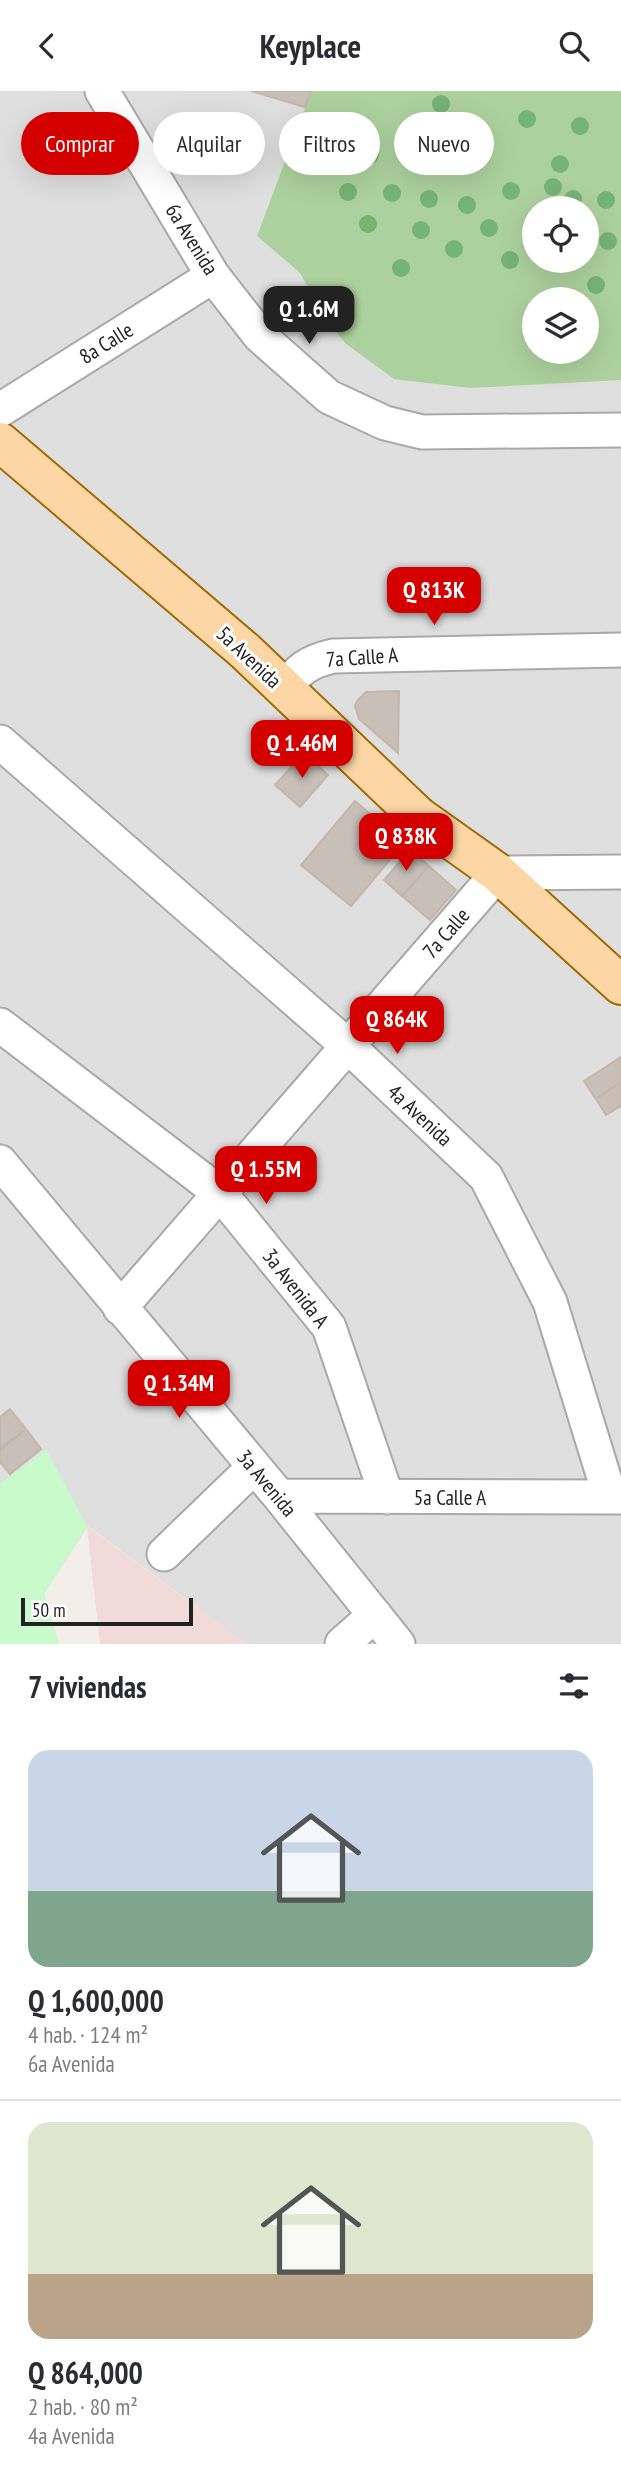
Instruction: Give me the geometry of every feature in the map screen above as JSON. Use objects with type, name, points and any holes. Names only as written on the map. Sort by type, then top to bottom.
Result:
[{"type":"main road","name":"5a Avenida","points":[[0,442],[245,651],[418,816],[498,873],[621,985]]},
{"type":"street","name":"6a Avenida","points":[[102,91],[213,276],[260,336],[293,368],[329,397],[385,423],[422,432],[621,430]]},
{"type":"street","name":"8a Calle","points":[[0,411],[213,276]]},
{"type":"street","name":"7a Calle A","points":[[284,689],[297,672],[314,660],[333,656],[621,650]]},
{"type":"street","name":"4a Avenida","points":[[0,742],[349,1047],[486,1177],[550,1302],[615,1497]]},
{"type":"street","points":[[498,873],[621,872]]},
{"type":"street","name":"7a Calle","points":[[120,1308],[498,873]]},
{"type":"street","name":"3a Avenida A","points":[[0,1025],[220,1193],[329,1327],[387,1497]]},
{"type":"street","name":"3a Avenida","points":[[0,1162],[279,1496],[398,1644]]},
{"type":"street","points":[[164,1554],[254,1467]]},
{"type":"street","name":"5a Calle A","points":[[279,1496],[615,1497]]},
{"type":"street","points":[[342,1644],[375,1615]]},
{"type":"shaded area","points":[[0,91],[311,91],[303,112],[279,112],[280,175],[257,236],[300,273],[322,313],[522,362],[522,364],[597,380],[621,380],[621,1644],[246,1644],[88,1526],[44,1594],[59,1644],[0,1644]]},
{"type":"shaded area","points":[[87,1526],[246,1644],[100,1644]]},
{"type":"green space","points":[[311,91],[621,91],[621,380],[470,388],[394,379],[345,343],[322,313],[300,273],[257,236],[280,175],[380,175],[380,112],[303,112]]},
{"type":"green space","points":[[46,1449],[87,1526],[44,1594],[59,1644],[0,1644],[0,1484]]},
{"type":"building","points":[[251,91],[311,91],[305,107]]},
{"type":"building","points":[[399,691],[398,753],[359,719],[355,706],[366,692]]},
{"type":"building","points":[[304,753],[328,775],[300,807],[275,785]]},
{"type":"building","points":[[355,801],[404,843],[351,906],[301,865]]},
{"type":"building","points":[[410,850],[429,866],[402,896],[384,880]]},
{"type":"building","points":[[429,866],[456,890],[430,920],[402,896]]},
{"type":"building","points":[[621,1057],[621,1082],[596,1099],[584,1081]]},
{"type":"building","points":[[621,1082],[621,1106],[606,1115],[596,1099]]},
{"type":"building","points":[[10,1409],[26,1429],[0,1449],[0,1417]]},
{"type":"building","points":[[26,1429],[41,1449],[10,1474],[0,1462],[0,1450]]}]
